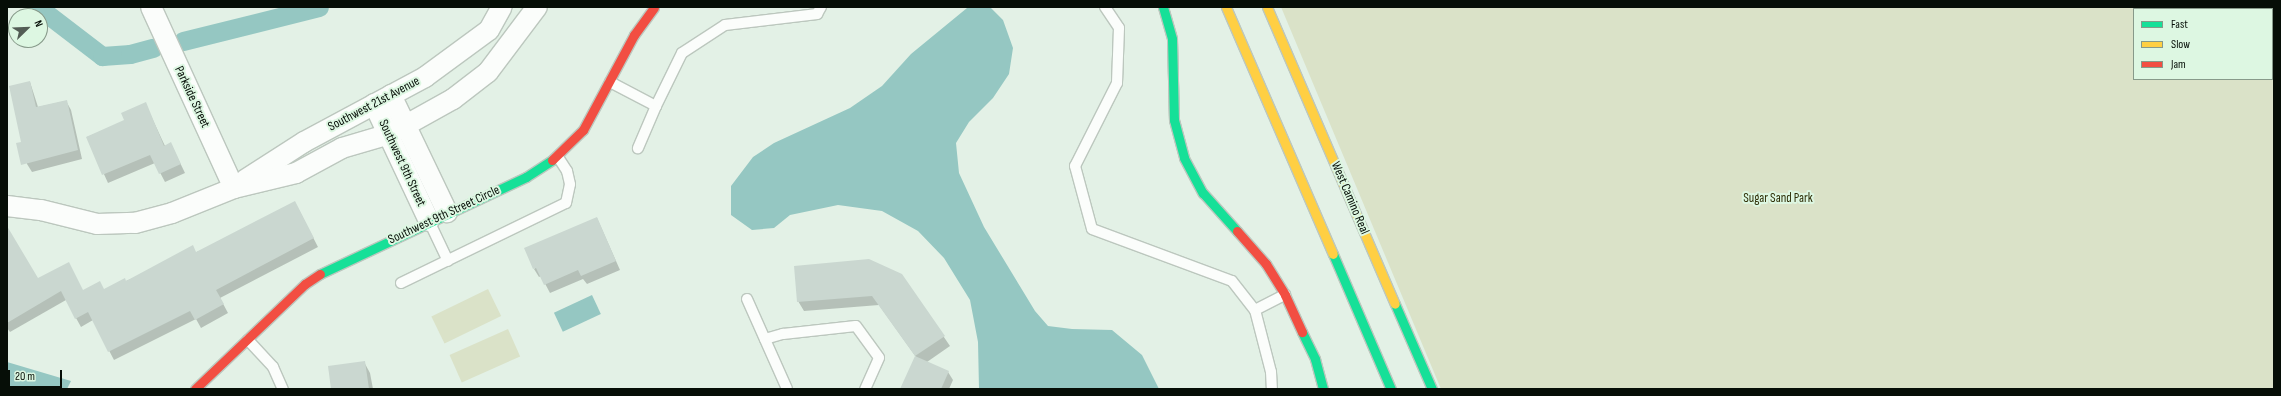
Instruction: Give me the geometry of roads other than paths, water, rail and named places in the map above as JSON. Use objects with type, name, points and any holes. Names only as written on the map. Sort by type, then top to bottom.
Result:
[{"type":"street","name":"Parkside Street","points":[[151,7],[234,188]]},
{"type":"street","name":"Southwest 21st Avenue","points":[[234,188],[304,142],[425,77],[488,30],[502,7]]},
{"type":"street","name":"Southwest 21st Avenue","points":[[7,206],[41,210],[97,224],[122,224],[154,219],[234,188],[296,173],[342,148],[398,129],[453,99],[488,72],[537,7]]},
{"type":"street","name":"Southwest 9th Street Circle","points":[[195,389],[305,284],[321,273],[526,177],[558,157],[583,130],[634,36],[654,7]]},
{"type":"street","points":[[1163,7],[1172,39],[1174,120],[1184,158],[1203,193],[1266,264],[1285,295],[1315,359],[1323,389]]},
{"type":"street","points":[[1226,7],[1391,389]]},
{"type":"street","name":"West Camino Real","points":[[1267,7],[1432,389]]},
{"type":"street","name":"Southwest 9th Street","points":[[382,100],[398,129],[438,217]]},
{"type":"lane","points":[[638,148],[656,106],[682,53],[725,25],[817,14],[821,7]]},
{"type":"lane","points":[[1105,7],[1119,28],[1117,83],[1076,166],[1092,229],[1232,281],[1255,310],[1271,372],[1272,389]]},
{"type":"lane","points":[[610,82],[656,106]]},
{"type":"lane","points":[[401,283],[566,203],[570,184],[567,170],[558,157]]},
{"type":"lane","points":[[438,217],[448,260]]},
{"type":"lane","points":[[1255,310],[1285,295]]},
{"type":"lane","points":[[747,299],[787,389]]},
{"type":"lane","points":[[765,339],[783,334],[856,326],[879,358],[865,389]]},
{"type":"lane","points":[[248,340],[273,368],[283,389]]},
{"type":"water","points":[[990,7],[1003,20],[1013,48],[1009,74],[993,98],[969,122],[956,143],[959,173],[984,227],[1035,311],[1048,326],[1072,329],[1112,330],[1142,355],[1159,389],[979,389],[978,342],[970,300],[944,258],[918,231],[882,211],[838,205],[790,215],[774,228],[752,230],[731,215],[731,186],[753,157],[774,143],[850,108],[882,86],[911,54],[967,8]]},
{"type":"water","points":[[592,295],[601,314],[563,332],[554,313]]},
{"type":"water","points":[[7,362],[71,381],[67,389],[7,389]]},
{"type":"waterway","points":[[38,7],[102,56],[130,54],[153,48]]},
{"type":"waterway","points":[[183,41],[319,7]]},
{"type":"park label","name":"Sugar Sand Park","points":[[1778,198]]}]
